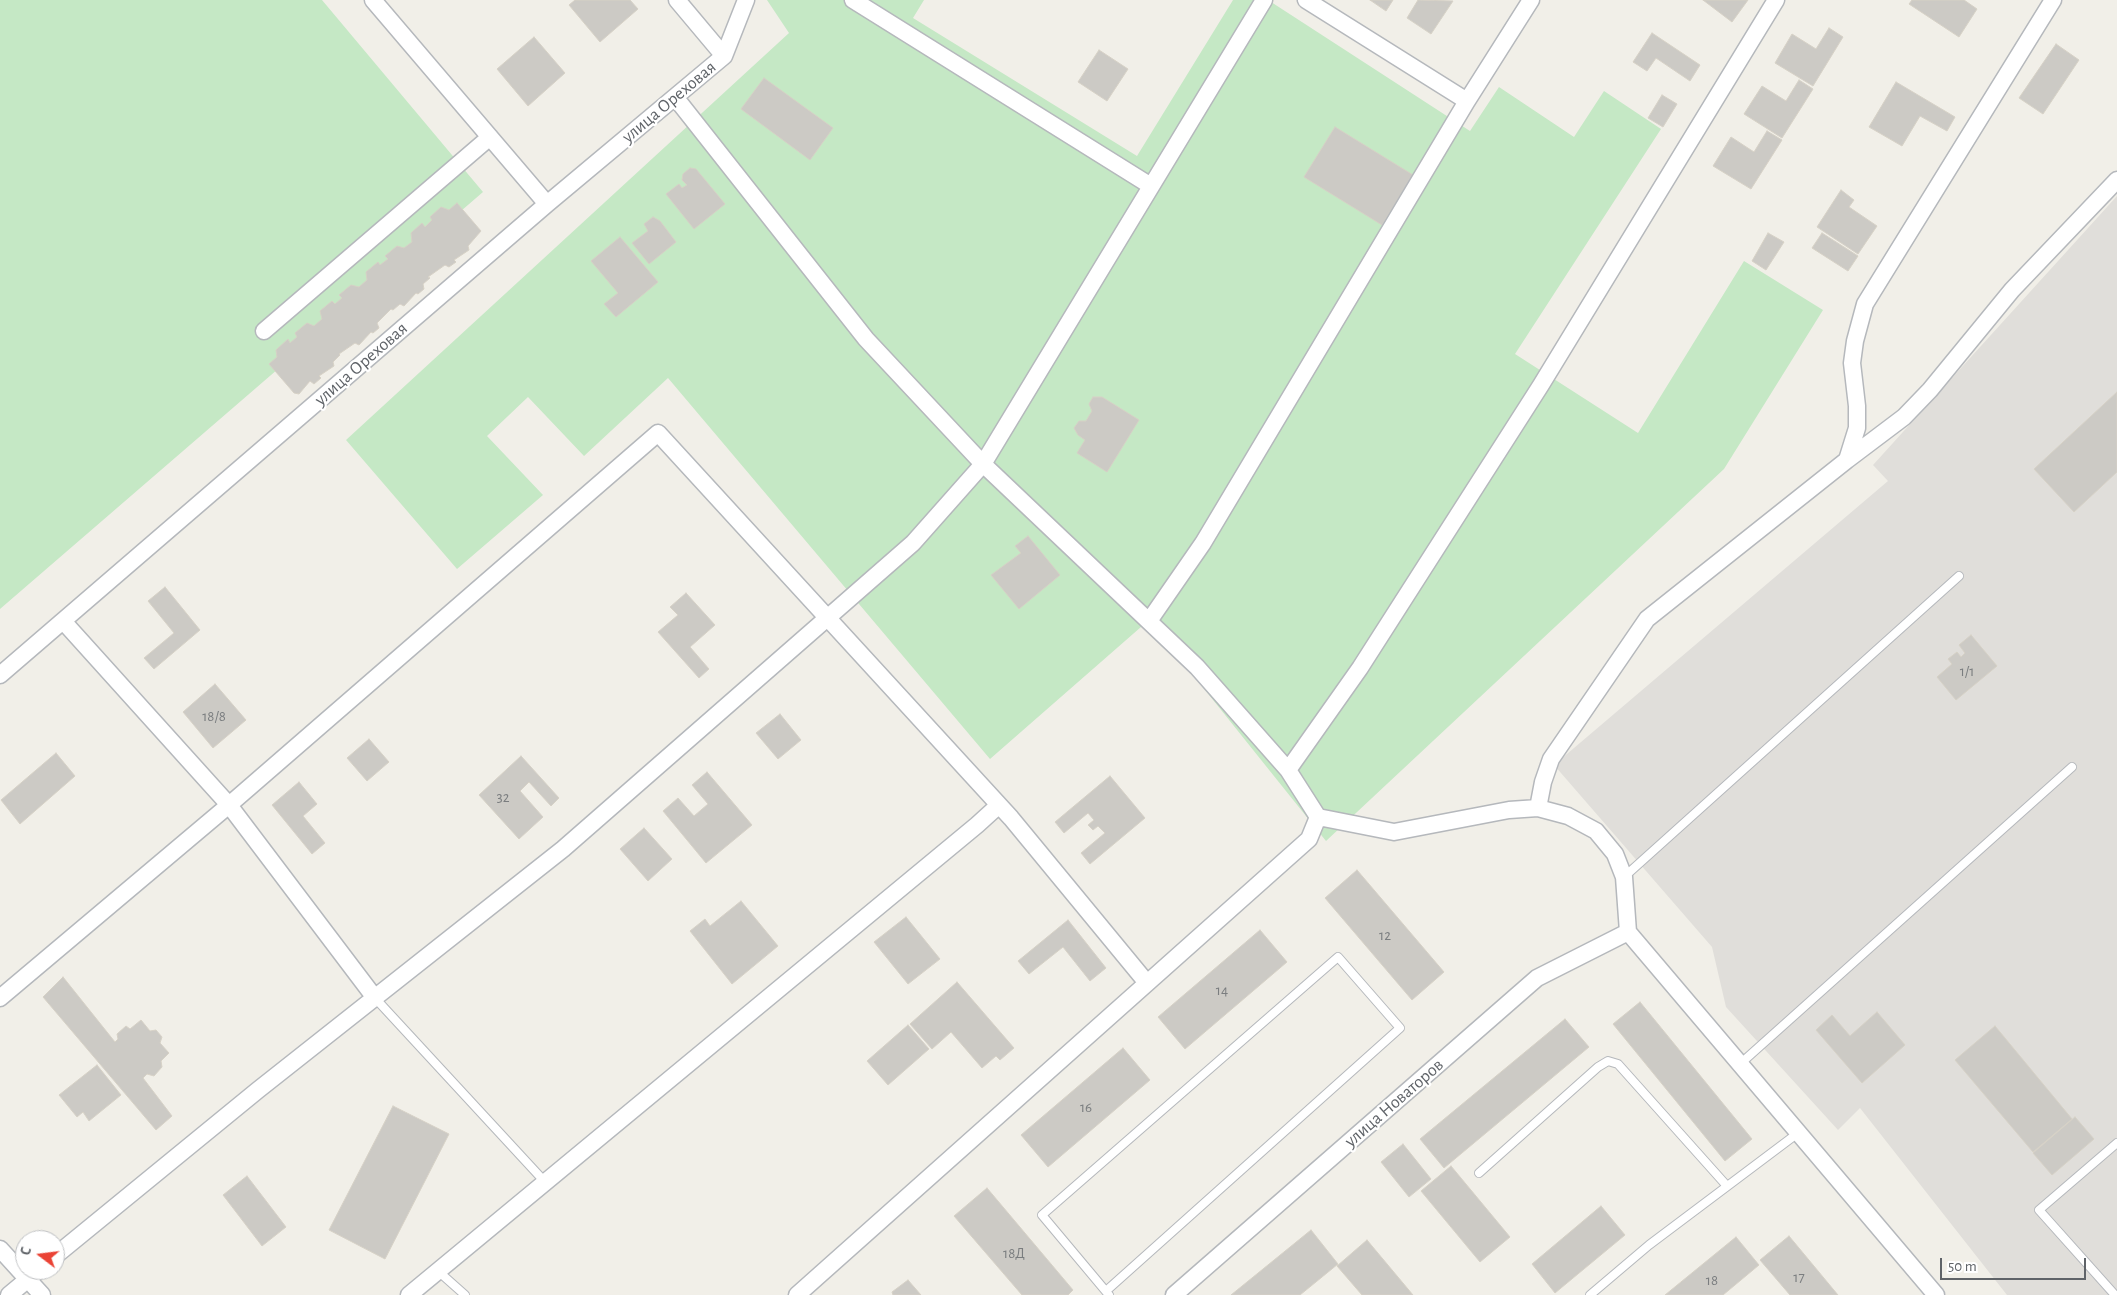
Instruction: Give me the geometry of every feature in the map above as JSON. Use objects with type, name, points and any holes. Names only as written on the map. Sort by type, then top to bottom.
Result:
[{"type":"street","points":[[374,0],[547,204]]},
{"type":"street","points":[[677,0],[724,56],[746,0]]},
{"type":"street","points":[[853,0],[1151,186]]},
{"type":"street","points":[[65,1248],[258,1090],[564,849],[913,543],[983,464],[1264,0]]},
{"type":"street","points":[[1306,0],[1467,101]]},
{"type":"street","points":[[1149,621],[1203,543],[1467,101],[1530,0]]},
{"type":"street","points":[[1288,770],[1360,668],[1541,385],[1776,0]]},
{"type":"street","points":[[1847,460],[1857,428],[1857,406],[1852,363],[1855,341],[1865,304],[2053,0]]},
{"type":"street","name":"улица Ореховая","points":[[0,675],[547,204],[724,56]]},
{"type":"street","points":[[676,97],[866,339],[983,464],[1197,667],[1288,770],[1318,816],[1394,832],[1509,810],[1538,808],[1568,816],[1596,831],[1615,854],[1624,877],[1628,932],[1936,1295]]},
{"type":"street","points":[[264,330],[490,137]]},
{"type":"street","points":[[1538,808],[1543,782],[1551,759],[1647,619],[1904,417],[1930,390],[2012,290],[2117,180]]},
{"type":"street","points":[[0,998],[229,805],[658,434],[999,805],[1147,983]]},
{"type":"street","points":[[63,621],[229,805],[375,998]]},
{"type":"street","points":[[409,1295],[999,805]]},
{"type":"street","points":[[797,1295],[1309,839],[1318,816]]},
{"type":"street","name":"улица Новаторов","points":[[1174,1295],[1538,978],[1628,932]]},
{"type":"street","points":[[0,1249],[15,1260]]},
{"type":"street","points":[[9,1295],[26,1280]]},
{"type":"street","points":[[36,1280],[42,1295]]},
{"type":"lane","points":[[1624,877],[1959,576]]},
{"type":"lane","points":[[1740,1064],[2072,768]]},
{"type":"lane","points":[[1338,956],[1400,1028],[1108,1293],[1042,1215],[1338,956]]},
{"type":"lane","points":[[375,998],[546,1182]]},
{"type":"lane","points":[[1479,1173],[1608,1061],[1618,1064],[1727,1186]]},
{"type":"lane","points":[[1590,1295],[1649,1244],[1798,1133]]},
{"type":"lane","points":[[2116,1295],[2040,1210],[2117,1143]]},
{"type":"lane","points":[[438,1271],[465,1295]]},
{"type":"shaded area","points":[[2117,196],[2117,1295],[2007,1295],[1860,1108],[1838,1130],[1726,1007],[1712,947],[1554,765],[1888,481],[1873,465]]},
{"type":"green space","points":[[0,0],[322,0],[483,192],[0,609]]},
{"type":"green space","points":[[767,0],[924,0],[913,18],[1137,156],[1233,0],[1268,0],[1470,131],[1499,87],[1574,137],[1604,91],[1661,129],[1515,354],[1638,433],[1744,261],[1823,310],[1724,469],[1326,841],[1149,620],[990,759],[668,378],[584,456],[528,397],[487,436],[543,495],[457,569],[346,440],[789,33]]},
{"type":"building","points":[[575,0],[630,0],[638,9],[600,42],[569,5]]},
{"type":"building","points":[[1370,0],[1393,0],[1386,11]]},
{"type":"building","points":[[1418,0],[1453,1],[1431,34],[1407,18]]},
{"type":"building","points":[[1703,0],[1748,0],[1732,22]]},
{"type":"building","points":[[1912,0],[1964,0],[1977,9],[1959,37],[1909,4]]},
{"type":"building","points":[[1829,28],[1843,37],[1813,86],[1775,63],[1792,34],[1816,49]]},
{"type":"building","points":[[1652,33],[1700,65],[1690,81],[1656,58],[1647,71],[1633,62]]},
{"type":"building","points":[[534,37],[565,73],[528,106],[497,69]]},
{"type":"building","points":[[2056,44],[2079,60],[2043,114],[2019,98]]},
{"type":"building","points":[[1099,50],[1128,69],[1107,101],[1078,82]]},
{"type":"building","points":[[764,78],[833,128],[810,160],[741,109]]},
{"type":"building","points":[[1799,80],[1813,89],[1782,138],[1744,114],[1762,86],[1786,101]]},
{"type":"building","points":[[1896,82],[1955,117],[1947,131],[1920,116],[1902,146],[1869,127]]},
{"type":"building","points":[[1662,95],[1677,104],[1663,127],[1648,118]]},
{"type":"building","points":[[1335,127],[1413,175],[1382,225],[1304,177]]},
{"type":"building","points":[[1767,131],[1782,140],[1751,189],[1713,166],[1731,137],[1754,152]]},
{"type":"building","points":[[690,168],[696,169],[725,204],[694,229],[666,194],[679,184],[682,188],[687,185],[682,180],[683,174]]},
{"type":"building","points":[[1841,190],[1854,200],[1849,207],[1877,226],[1858,254],[1817,227]]},
{"type":"building","points":[[457,203],[481,231],[468,246],[469,250],[454,260],[456,262],[449,267],[445,265],[428,277],[430,278],[423,284],[424,289],[418,294],[416,293],[404,306],[400,304],[393,310],[391,309],[377,323],[379,328],[373,333],[371,332],[359,345],[355,343],[339,354],[333,362],[334,366],[319,376],[321,378],[314,384],[310,381],[299,394],[294,393],[269,364],[277,357],[276,350],[288,339],[290,343],[297,337],[295,333],[307,323],[314,326],[322,319],[320,311],[332,301],[335,304],[342,298],[339,295],[351,285],[359,287],[367,280],[366,272],[378,262],[380,265],[388,259],[385,256],[397,246],[404,248],[412,242],[411,233],[422,223],[425,227],[432,220],[430,217],[441,207],[449,210]]},
{"type":"building","points":[[653,217],[660,221],[676,242],[649,264],[632,243],[648,231],[644,224]]},
{"type":"building","points":[[1768,233],[1784,242],[1766,270],[1752,261]]},
{"type":"building","points":[[1822,233],[1858,256],[1848,271],[1812,248]]},
{"type":"building","points":[[620,237],[658,282],[616,317],[604,304],[618,293],[591,261]]},
{"type":"building","points":[[2117,392],[2117,472],[2074,512],[2034,469]]},
{"type":"building","points":[[1093,397],[1102,397],[1139,420],[1107,472],[1077,453],[1085,440],[1078,435],[1074,428],[1079,421],[1086,421],[1092,411],[1089,404]]},
{"type":"building","points":[[1028,536],[1060,575],[1019,609],[991,575],[1021,553],[1015,546]]},
{"type":"building","points":[[165,587],[200,630],[154,669],[144,658],[174,633],[148,601]]},
{"type":"building","points":[[686,593],[715,625],[690,647],[709,669],[699,678],[658,632],[678,615],[670,607]]},
{"type":"building","points":[[1971,635],[1997,666],[1956,700],[1937,677],[1952,664],[1948,659],[1957,652],[1961,657],[1965,653],[1959,645]]},
{"type":"building","points":[[215,684],[246,720],[213,748],[183,712]]},
{"type":"building","points":[[780,714],[801,740],[778,759],[756,733]]},
{"type":"building","points":[[369,739],[389,762],[367,781],[347,758]]},
{"type":"building","points":[[56,753],[75,776],[20,824],[1,800]]},
{"type":"building","points":[[521,756],[559,798],[551,806],[529,782],[520,791],[543,817],[519,839],[479,795]]},
{"type":"building","points":[[707,772],[752,825],[706,863],[663,811],[678,798],[694,816],[708,804],[692,785]]},
{"type":"building","points":[[1110,776],[1145,818],[1090,864],[1081,853],[1105,833],[1098,826],[1093,830],[1088,825],[1094,820],[1088,813],[1064,833],[1055,822]]},
{"type":"building","points":[[299,782],[317,804],[303,816],[325,843],[312,854],[272,805]]},
{"type":"building","points":[[644,828],[672,859],[648,881],[620,849]]},
{"type":"building","points":[[1357,870],[1444,972],[1412,1000],[1325,898]]},
{"type":"building","points":[[741,901],[778,946],[732,984],[690,931],[705,919],[710,926]]},
{"type":"building","points":[[906,917],[940,959],[908,984],[874,942]]},
{"type":"building","points":[[1068,920],[1106,968],[1090,981],[1063,947],[1029,974],[1018,961]]},
{"type":"building","points":[[1260,930],[1287,962],[1185,1049],[1158,1017]]},
{"type":"building","points":[[63,977],[115,1042],[118,1039],[117,1034],[126,1026],[130,1029],[141,1020],[150,1031],[156,1030],[162,1037],[160,1043],[169,1053],[161,1061],[162,1067],[154,1076],[147,1074],[143,1078],[172,1116],[156,1130],[43,997]]},
{"type":"building","points":[[957,982],[1014,1048],[1000,1060],[996,1056],[982,1068],[951,1032],[932,1049],[910,1024]]},
{"type":"building","points":[[1640,1002],[1752,1139],[1725,1161],[1613,1024]]},
{"type":"building","points":[[1877,1012],[1905,1045],[1862,1083],[1816,1030],[1832,1015],[1850,1036]]},
{"type":"building","points":[[1565,1019],[1589,1047],[1444,1168],[1420,1139]]},
{"type":"building","points":[[908,1025],[929,1049],[888,1085],[867,1061]]},
{"type":"building","points":[[1995,1026],[2072,1119],[2033,1152],[1955,1060]]},
{"type":"building","points":[[1123,1048],[1150,1080],[1048,1167],[1021,1135]]},
{"type":"building","points":[[97,1065],[121,1095],[89,1121],[83,1112],[77,1117],[59,1095]]},
{"type":"building","points":[[393,1106],[449,1134],[385,1259],[329,1230]]},
{"type":"building","points":[[2075,1117],[2094,1139],[2052,1175],[2033,1153]]},
{"type":"building","points":[[1403,1144],[1431,1179],[1409,1197],[1381,1162]]},
{"type":"building","points":[[1451,1166],[1510,1237],[1480,1262],[1421,1191]]},
{"type":"building","points":[[247,1176],[286,1227],[262,1246],[223,1195]]},
{"type":"building","points":[[987,1188],[1073,1290],[1068,1295],[1022,1295],[954,1216]]},
{"type":"building","points":[[1601,1206],[1625,1235],[1555,1293],[1532,1264]]},
{"type":"building","points":[[1311,1230],[1338,1264],[1300,1295],[1231,1295]]},
{"type":"building","points":[[1789,1236],[1838,1295],[1790,1295],[1760,1260]]},
{"type":"building","points":[[1736,1237],[1759,1265],[1723,1295],[1665,1295]]},
{"type":"building","points":[[1367,1240],[1413,1295],[1362,1295],[1337,1266]]},
{"type":"building","points":[[908,1280],[921,1295],[893,1295],[892,1292]]}]
